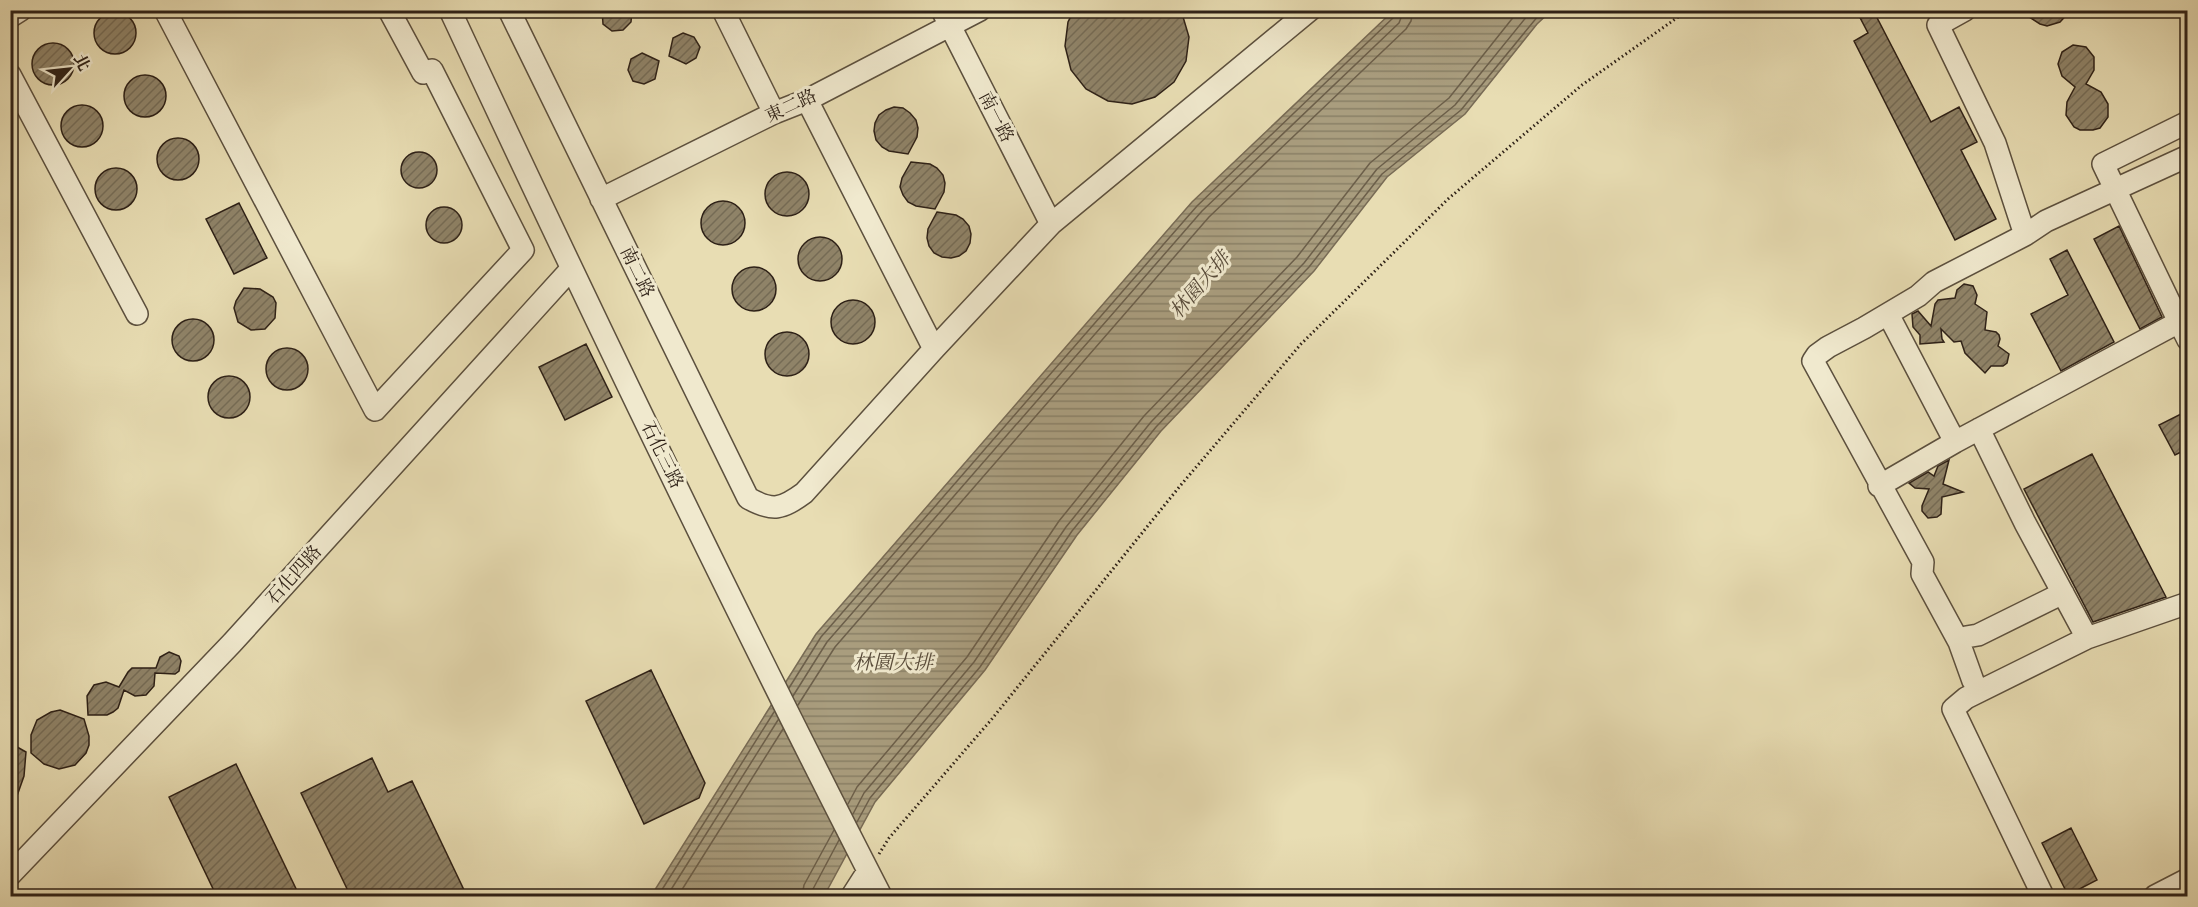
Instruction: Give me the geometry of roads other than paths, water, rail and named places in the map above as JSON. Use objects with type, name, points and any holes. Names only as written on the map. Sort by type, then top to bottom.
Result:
[{"type":"street","points":[[10,17],[21,10]]},
{"type":"street","points":[[165,10],[375,410],[523,250],[432,70],[423,73],[389,10]]},
{"type":"street","name":"石化三路","points":[[450,10],[570,269],[874,883]]},
{"type":"street","name":"南二路","points":[[509,10],[748,498],[764,507],[786,506],[804,494],[934,349]]},
{"type":"street","points":[[723,10],[774,113]]},
{"type":"street","name":"東二路","points":[[601,199],[774,113],[807,100],[946,18],[980,10]]},
{"type":"street","points":[[807,100],[934,349],[1051,224],[1310,10]]},
{"type":"street","points":[[1965,10],[1938,25],[1995,143],[2025,235]]},
{"type":"street","name":"南一路","points":[[946,18],[1051,224]]},
{"type":"street","points":[[10,75],[137,314]]},
{"type":"street","points":[[1879,486],[1979,429],[2183,331],[2103,164],[2187,122]]},
{"type":"street","points":[[1973,681],[1959,642],[1922,574],[1923,562],[1879,486],[1813,362],[1817,355],[1828,347],[1918,296],[1934,282],[2025,235],[2046,221],[2187,156]]},
{"type":"street","name":"石化四路","points":[[10,874],[232,643],[570,269]]},
{"type":"street","points":[[1888,314],[1955,442]]},
{"type":"street","points":[[1979,429],[2025,523],[2087,638]]},
{"type":"street","points":[[1959,642],[2063,593]]},
{"type":"street","points":[[2043,897],[1953,709],[1966,698],[2087,638],[2187,603]]},
{"type":"street","points":[[2155,897],[2187,879]]},
{"type":"street","points":[[852,897],[874,883]]},
{"type":"water","name":"林園大排","points":[[1393,11],[1551,11],[1537,24],[1465,114],[1387,177],[1314,271],[1161,431],[1077,535],[985,670],[875,802],[824,896],[651,896],[816,634],[1192,202]]}]
